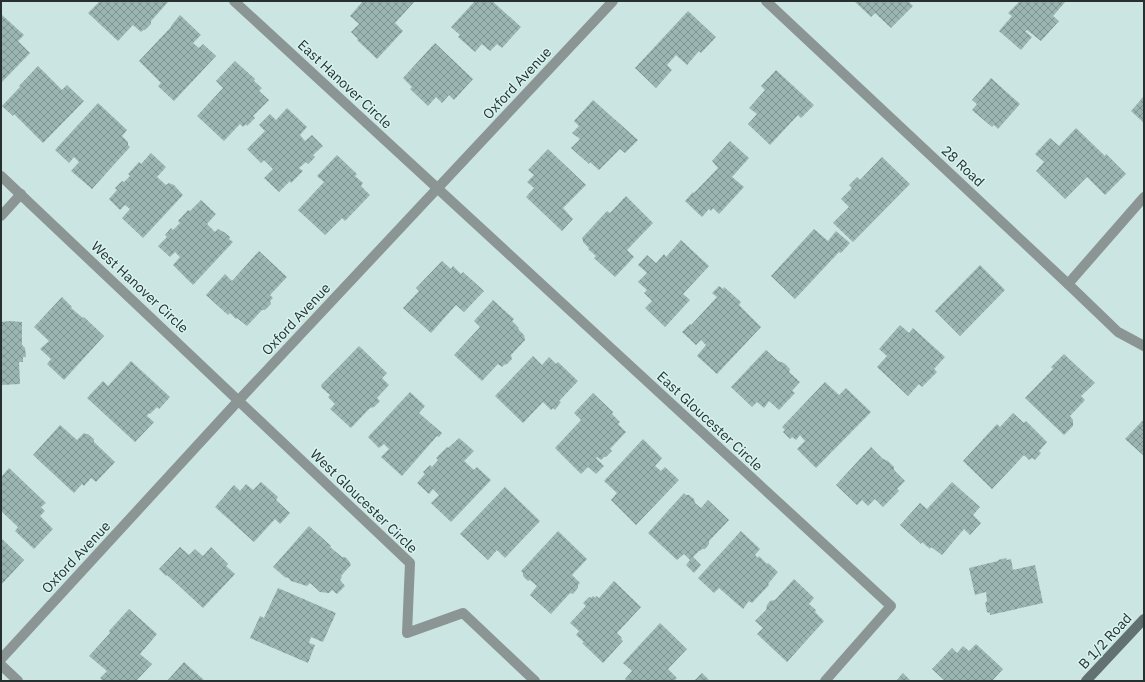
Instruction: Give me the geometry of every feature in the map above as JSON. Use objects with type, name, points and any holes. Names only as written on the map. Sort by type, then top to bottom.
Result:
[{"type":"main road","name":"B 1/2 Road","points":[[1086,681],[1144,619]]},
{"type":"street","name":"East Hanover Circle","points":[[234,1],[437,188]]},
{"type":"street","name":"Oxford Avenue","points":[[1,659],[239,400],[613,1]]},
{"type":"street","name":"28 Road","points":[[766,1],[1118,332],[1144,346]]},
{"type":"street","name":"West Hanover Circle","points":[[1,176],[239,400]]},
{"type":"street","name":"East Gloucester Circle","points":[[437,188],[891,606],[825,681]]},
{"type":"street","points":[[1,216],[21,194]]},
{"type":"street","points":[[1068,284],[1144,197]]},
{"type":"street","name":"West Gloucester Circle","points":[[239,400],[410,563],[407,634],[462,613],[535,681]]},
{"type":"street","points":[[1,665],[18,681]]},
{"type":"building","points":[[100,1],[169,1],[145,30],[141,32],[133,25],[118,41],[88,13]]},
{"type":"building","points":[[363,1],[415,1],[395,23],[403,31],[377,59],[357,40],[358,39],[351,32],[359,24],[350,16]]},
{"type":"building","points":[[475,1],[492,1],[521,27],[502,48],[497,44],[490,51],[482,44],[475,52],[458,37],[460,35],[451,27]]},
{"type":"building","points":[[854,1],[908,1],[913,6],[891,28],[875,13],[871,17]]},
{"type":"building","points":[[1020,1],[1066,1],[1053,16],[1059,21],[1041,41],[1027,30],[1025,31],[1032,37],[1021,50],[999,31],[1012,16],[1008,13]]},
{"type":"building","points":[[688,11],[716,37],[701,53],[699,51],[687,65],[676,55],[667,65],[672,70],[656,88],[635,68]]},
{"type":"building","points":[[1,14],[24,35],[18,41],[30,53],[1,83]]},
{"type":"building","points":[[180,15],[201,35],[193,43],[199,48],[203,44],[216,56],[174,101],[158,86],[161,83],[139,61],[171,27]]},
{"type":"building","points":[[435,43],[473,79],[454,100],[449,95],[442,103],[436,97],[428,106],[410,89],[412,87],[403,78]]},
{"type":"building","points":[[235,61],[255,79],[254,81],[262,88],[259,91],[269,100],[253,116],[255,118],[247,126],[246,124],[243,127],[240,124],[224,141],[197,116],[223,88],[216,81]]},
{"type":"building","points":[[38,66],[62,90],[67,85],[84,101],[43,143],[14,114],[13,116],[2,106]]},
{"type":"building","points":[[776,70],[814,105],[801,118],[798,115],[770,145],[748,124],[757,114],[749,108],[765,90],[761,86]]},
{"type":"building","points":[[991,78],[1020,104],[998,129],[994,125],[992,127],[972,110],[977,104],[972,100]]},
{"type":"building","points":[[1144,96],[1144,123],[1131,111]]},
{"type":"building","points":[[593,100],[638,140],[625,153],[620,149],[599,170],[590,162],[589,164],[571,148],[580,139],[572,133],[579,126],[574,121]]},
{"type":"building","points":[[98,103],[127,130],[122,136],[128,142],[130,147],[92,189],[71,171],[79,162],[74,157],[69,163],[55,150]]},
{"type":"building","points":[[287,108],[307,127],[300,135],[305,141],[312,135],[323,146],[313,155],[315,157],[308,164],[306,162],[299,168],[303,171],[279,192],[264,178],[273,169],[264,160],[261,163],[247,149],[265,131],[259,125],[270,114],[276,120]]},
{"type":"building","points":[[1076,128],[1126,174],[1105,195],[1087,177],[1065,199],[1036,171],[1044,162],[1035,154],[1050,138],[1059,146]]},
{"type":"building","points":[[730,141],[749,158],[732,177],[744,187],[719,214],[713,208],[711,211],[709,209],[702,217],[685,201],[718,168],[712,161]]},
{"type":"building","points":[[548,149],[586,185],[563,208],[573,219],[562,231],[526,197],[534,188],[527,182],[534,175],[528,170]]},
{"type":"building","points":[[151,153],[166,167],[157,177],[166,185],[169,183],[174,185],[183,195],[143,238],[122,218],[130,209],[125,205],[120,210],[109,199],[117,190],[115,188],[122,181],[124,182],[130,176],[128,174],[139,162],[141,164]]},
{"type":"building","points":[[337,155],[357,174],[355,176],[363,183],[361,186],[370,195],[345,221],[342,218],[325,235],[298,210],[324,182],[317,176]]},
{"type":"building","points":[[882,157],[910,184],[853,242],[833,223],[849,207],[841,199],[852,188],[849,185],[857,177],[860,180]]},
{"type":"building","points":[[626,196],[653,223],[627,250],[634,257],[615,277],[594,258],[596,256],[588,249],[589,248],[583,242],[582,238],[607,211],[610,213]]},
{"type":"building","points":[[201,200],[216,214],[207,224],[215,232],[218,229],[224,232],[233,242],[193,285],[173,265],[180,257],[175,252],[170,257],[158,246],[167,237],[165,235],[171,228],[173,230],[180,223],[178,221],[188,210],[190,211]]},
{"type":"building","points":[[814,229],[828,241],[836,231],[850,243],[841,253],[839,252],[795,299],[771,276]]},
{"type":"building","points":[[681,240],[709,266],[683,294],[690,300],[665,327],[645,308],[652,301],[644,293],[647,290],[638,282],[647,273],[638,265],[647,255],[656,263],[664,254],[666,257]]},
{"type":"building","points":[[259,251],[287,277],[270,295],[273,298],[270,301],[271,304],[265,310],[262,310],[247,326],[230,313],[228,315],[206,295],[225,274],[232,281]]},
{"type":"building","points":[[442,261],[451,269],[453,266],[461,274],[463,272],[484,291],[464,312],[456,305],[431,333],[403,308],[419,291],[416,288]]},
{"type":"building","points":[[980,265],[1005,290],[960,336],[935,311]]},
{"type":"building","points":[[719,286],[723,289],[724,287],[741,302],[739,305],[761,327],[717,374],[697,356],[706,345],[701,340],[696,345],[682,332],[690,324],[691,325],[717,297],[712,293]]},
{"type":"building","points":[[62,297],[72,307],[71,308],[83,318],[84,317],[104,336],[64,380],[47,364],[51,359],[40,349],[49,341],[34,327]]},
{"type":"building","points":[[493,300],[514,319],[512,321],[524,335],[525,340],[511,355],[512,359],[507,364],[502,367],[498,364],[482,381],[454,355],[480,327],[474,321]]},
{"type":"building","points":[[1,322],[22,322],[22,345],[25,348],[26,357],[23,357],[23,362],[19,362],[20,384],[1,385]]},
{"type":"building","points":[[900,325],[909,333],[913,328],[945,357],[934,369],[937,372],[922,387],[919,384],[908,396],[877,367],[887,356],[879,349]]},
{"type":"building","points":[[359,346],[387,373],[382,378],[389,385],[377,398],[380,401],[374,407],[370,408],[351,428],[330,409],[335,404],[328,397],[330,395],[321,387],[321,385]]},
{"type":"building","points":[[766,350],[778,361],[784,363],[790,369],[789,372],[800,382],[792,391],[795,393],[779,410],[769,401],[764,408],[757,402],[752,407],[731,387]]},
{"type":"building","points":[[1064,354],[1095,383],[1081,396],[1085,400],[1070,416],[1073,420],[1073,426],[1064,435],[1025,398],[1053,369],[1051,367]]},
{"type":"building","points":[[533,356],[542,365],[549,357],[556,364],[558,362],[578,381],[559,401],[561,402],[555,410],[553,408],[551,410],[543,402],[523,423],[495,396]]},
{"type":"building","points":[[131,361],[170,397],[159,409],[157,407],[150,414],[149,413],[147,416],[154,422],[135,442],[87,398],[103,381],[108,386]]},
{"type":"building","points":[[825,382],[839,395],[846,388],[871,412],[816,468],[797,449],[805,441],[800,435],[796,440],[792,437],[790,439],[783,432],[785,430],[782,427]]},
{"type":"building","points":[[410,392],[425,406],[419,413],[442,433],[439,437],[437,436],[402,476],[381,457],[389,449],[384,444],[379,448],[368,437]]},
{"type":"building","points":[[593,393],[613,412],[612,414],[620,422],[618,424],[626,432],[610,449],[612,451],[606,457],[601,460],[597,457],[596,458],[604,466],[596,474],[588,467],[581,474],[555,448],[581,420],[574,413]]},
{"type":"building","points":[[1013,413],[1024,423],[1026,421],[1047,442],[1039,451],[1041,453],[1035,460],[1032,458],[1029,460],[1024,455],[992,489],[963,461],[997,424],[1000,427]]},
{"type":"building","points":[[1144,419],[1144,456],[1125,439]]},
{"type":"building","points":[[60,425],[77,440],[84,433],[88,434],[94,439],[94,442],[115,462],[96,482],[91,478],[84,486],[82,484],[74,493],[33,455]]},
{"type":"building","points":[[459,438],[474,451],[464,461],[474,470],[477,467],[491,480],[451,522],[431,503],[439,495],[433,489],[429,494],[417,483],[425,474],[423,472],[430,465],[432,467],[438,460],[436,458]]},
{"type":"building","points":[[643,439],[662,458],[655,466],[661,471],[665,467],[679,480],[636,525],[611,500],[617,493],[604,481]]},
{"type":"building","points":[[871,447],[894,467],[894,470],[905,481],[897,489],[899,491],[883,507],[875,499],[868,506],[862,500],[857,505],[836,485]]},
{"type":"building","points":[[9,468],[46,503],[41,507],[45,511],[40,516],[53,529],[34,549],[15,531],[18,527],[1,511],[1,477]]},
{"type":"building","points":[[261,482],[278,497],[276,500],[290,513],[280,524],[275,519],[254,542],[215,507],[234,485],[240,491],[246,484],[253,490]]},
{"type":"building","points":[[952,482],[980,507],[973,515],[981,523],[970,535],[964,529],[942,555],[931,547],[930,549],[922,542],[921,544],[900,525],[920,503],[927,509]]},
{"type":"building","points":[[505,487],[540,521],[505,558],[497,550],[488,560],[460,534]]},
{"type":"building","points":[[684,493],[694,499],[695,503],[701,508],[708,500],[729,520],[709,541],[709,544],[705,549],[699,551],[693,557],[701,565],[694,573],[686,565],[690,560],[684,554],[677,560],[648,533]]},
{"type":"building","points":[[309,526],[331,546],[330,547],[342,557],[345,557],[351,565],[341,576],[342,577],[340,580],[345,586],[337,594],[332,590],[329,593],[320,592],[310,583],[307,586],[291,581],[273,567]]},
{"type":"building","points":[[558,531],[587,559],[572,575],[580,583],[578,588],[573,594],[570,593],[551,614],[530,595],[537,586],[530,580],[528,581],[523,576],[521,571]]},
{"type":"building","points":[[741,531],[760,549],[755,555],[758,558],[759,556],[778,572],[768,584],[769,585],[752,603],[749,601],[743,609],[719,588],[714,593],[698,578]]},
{"type":"building","points":[[1,538],[24,560],[1,585]]},
{"type":"building","points":[[180,547],[189,555],[195,549],[203,556],[211,547],[228,564],[226,566],[235,574],[203,608],[159,569]]},
{"type":"building","points":[[1006,558],[1007,560],[1011,559],[1013,570],[1035,565],[1043,603],[990,615],[990,613],[987,612],[985,603],[987,601],[986,592],[975,595],[969,568]]},
{"type":"building","points":[[794,579],[814,598],[809,604],[816,610],[815,612],[824,621],[787,662],[757,634],[763,628],[755,621],[766,610],[770,601],[775,600]]},
{"type":"building","points":[[614,581],[641,607],[617,633],[623,641],[603,663],[582,643],[584,642],[576,635],[579,631],[570,623],[586,606],[583,603],[589,597],[591,598],[593,596],[595,598],[596,596],[599,598]]},
{"type":"building","points":[[278,588],[336,613],[323,642],[311,637],[309,643],[315,645],[308,663],[250,638],[260,616],[264,618]]},
{"type":"building","points":[[129,609],[157,634],[140,654],[152,664],[136,681],[103,681],[100,678],[107,671],[89,656]]},
{"type":"building","points":[[660,623],[687,649],[668,669],[677,678],[674,681],[627,681],[625,679],[632,671],[623,663]]},
{"type":"building","points":[[976,644],[1003,669],[992,681],[945,681],[932,669],[952,648],[957,653],[963,646],[969,651]]},
{"type":"building","points":[[184,662],[205,681],[167,681]]},
{"type":"building","points":[[702,673],[710,681],[694,681]]},
{"type":"building","points":[[903,673],[911,681],[896,681]]}]
